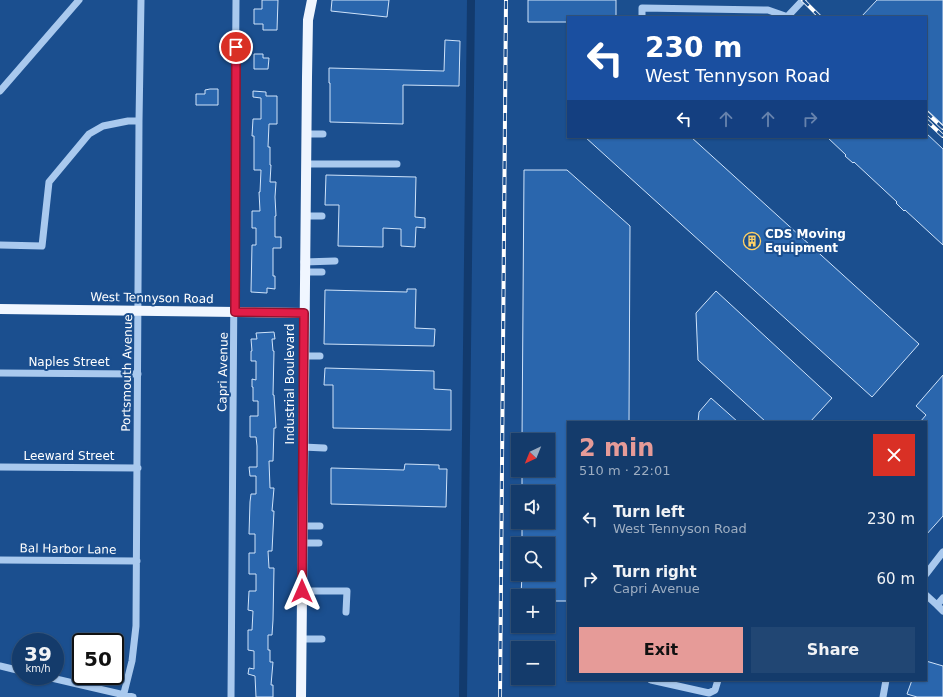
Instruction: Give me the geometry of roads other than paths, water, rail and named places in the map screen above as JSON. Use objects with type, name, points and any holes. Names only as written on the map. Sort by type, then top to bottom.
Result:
[{"type":"main road","name":"Industrial Boulevard","points":[[301,697],[306,134],[308,20],[312,0]]},
{"type":"main road","name":"West Tennyson Road","points":[[0,308],[304,313]]},
{"type":"street","points":[[0,90],[79,0]]},
{"type":"street","name":"Portsmouth Avenue","points":[[123,696],[132,661],[136,626],[141,0]]},
{"type":"street","name":"Capri Avenue","points":[[231,697],[235,312],[236,0]]},
{"type":"street","points":[[789,16],[803,0]]},
{"type":"street","points":[[642,16],[642,8],[768,10],[785,16]]},
{"type":"street","points":[[0,245],[42,246],[49,182],[89,134],[103,126],[128,121],[139,121]]},
{"type":"street","points":[[306,134],[323,134]]},
{"type":"street","points":[[306,164],[397,164]]},
{"type":"street","points":[[305,216],[322,216]]},
{"type":"street","points":[[304,267],[335,261]]},
{"type":"street","points":[[304,267],[322,272]]},
{"type":"street","points":[[303,356],[320,356]]},
{"type":"street","name":"Naples Street","points":[[0,373],[138,374]]},
{"type":"street","points":[[303,447],[324,448]]},
{"type":"street","name":"Leeward Street","points":[[0,467],[138,468]]},
{"type":"street","points":[[302,526],[320,526]]},
{"type":"street","points":[[302,543],[319,543]]},
{"type":"street","points":[[927,573],[943,552]]},
{"type":"street","name":"Bal Harbor Lane","points":[[0,560],[137,561]]},
{"type":"street","points":[[302,591],[347,592],[346,612]]},
{"type":"street","points":[[927,596],[943,611]]},
{"type":"street","points":[[936,605],[943,598]]},
{"type":"street","points":[[301,639],[322,639]]},
{"type":"street","points":[[0,666],[12,669]]},
{"type":"street","points":[[64,681],[123,696],[133,697]]},
{"type":"street","points":[[656,681],[710,693],[715,690],[718,681]]},
{"type":"street","points":[[883,697],[886,681]]},
{"type":"waterway","points":[[463,697],[471,0]]},
{"type":"railway","points":[[500,697],[506,0]]},
{"type":"railway","points":[[803,0],[819,16]]},
{"type":"railway","points":[[927,113],[943,128]]},
{"type":"railway","points":[[927,121],[943,136]]},
{"type":"place","name":"CDS Moving Equipment","points":[[752,241]]}]
